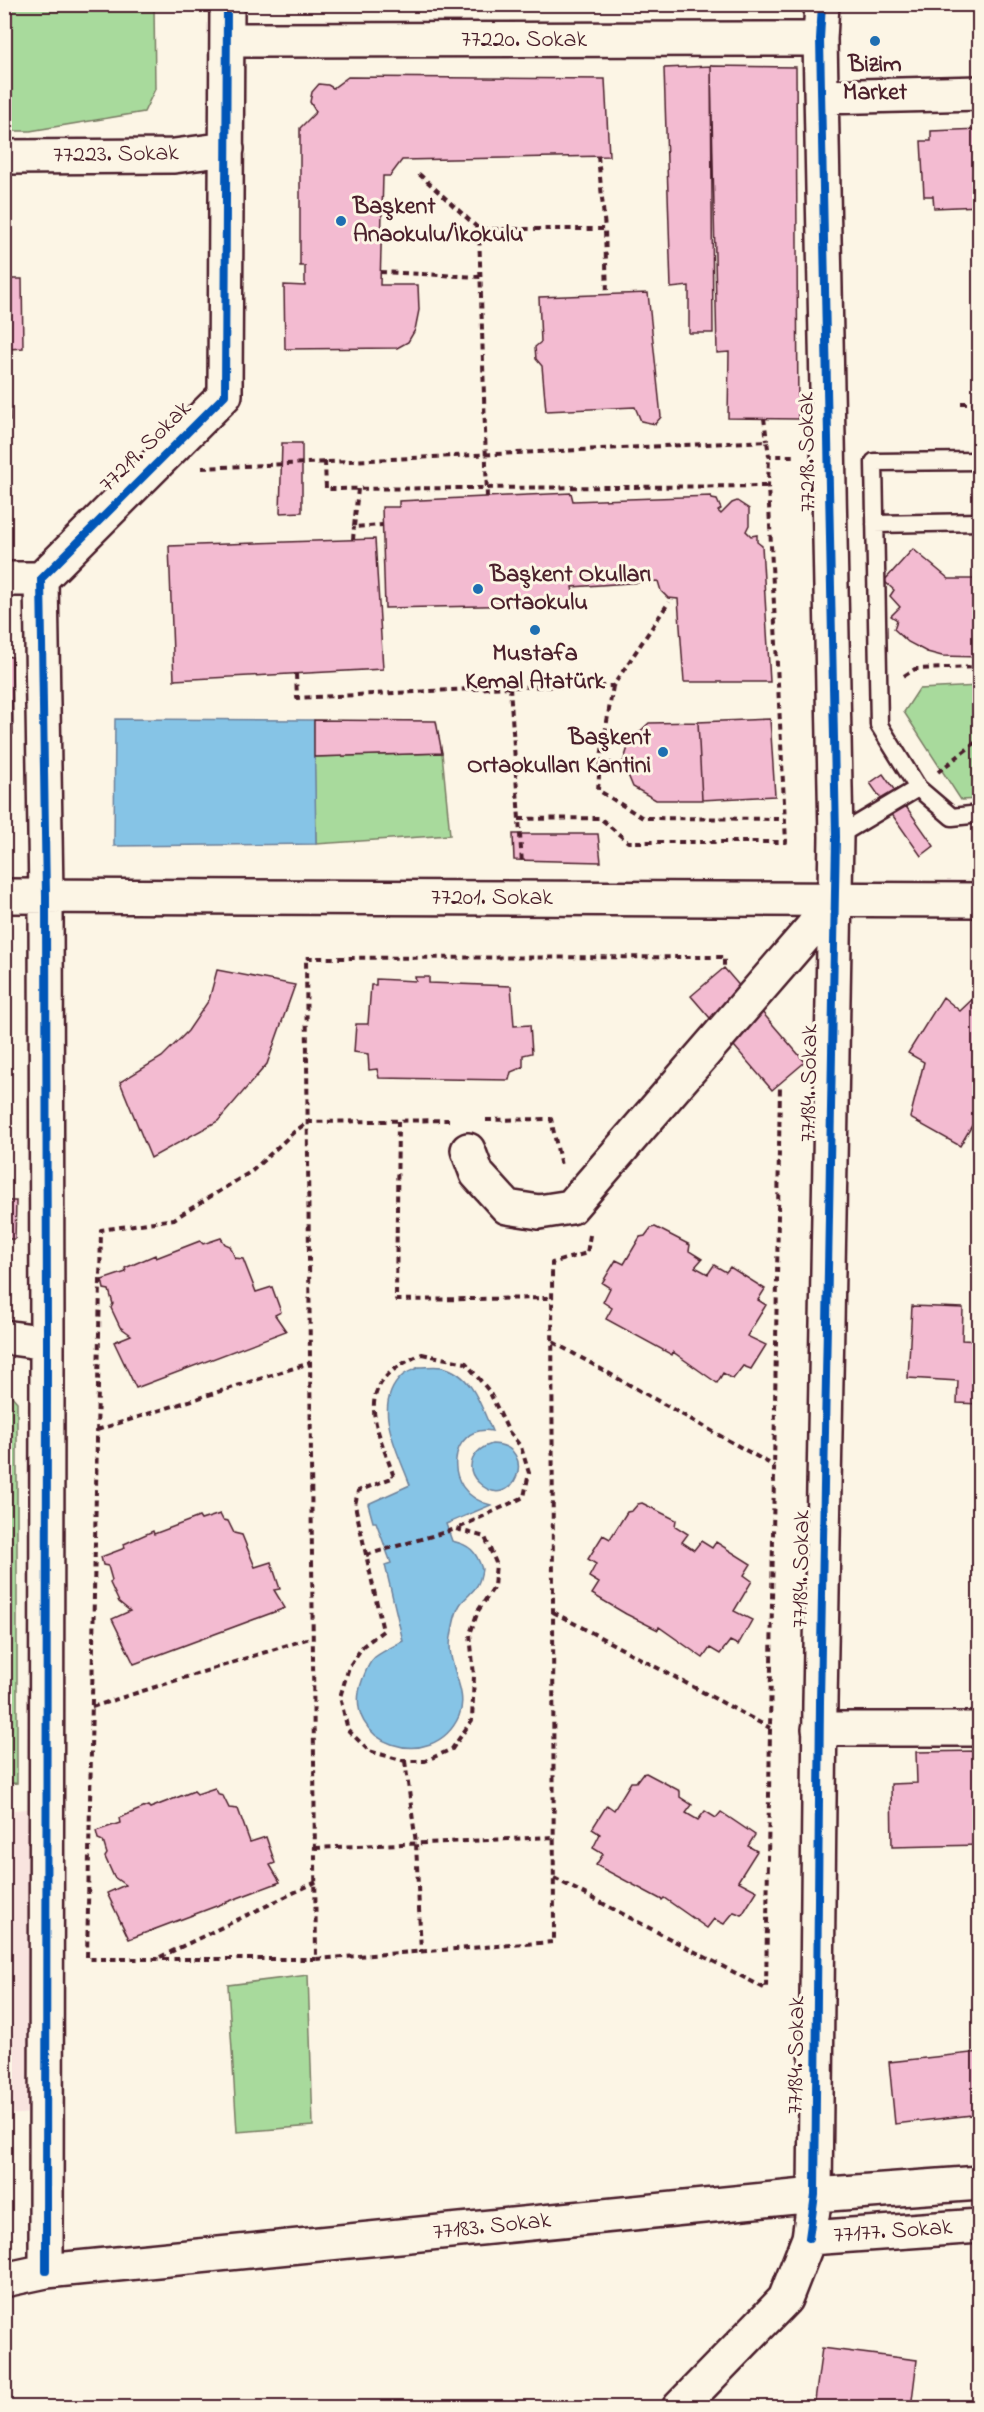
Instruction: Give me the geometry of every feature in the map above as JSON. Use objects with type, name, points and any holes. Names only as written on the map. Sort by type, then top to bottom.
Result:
[{"type":"street","name":"77219. Sokak","points":[[41,579],[225,395],[227,4]]},
{"type":"street","name":"77218. Sokak","points":[[822,4],[820,39],[836,837],[833,900]]},
{"type":"street","name":"77220. Sokak","points":[[228,40],[820,39]]},
{"type":"street","points":[[822,97],[980,93]]},
{"type":"street","name":"77223. Sokak","points":[[4,157],[174,156],[226,149]]},
{"type":"street","points":[[4,579],[41,579],[46,896],[46,2271]]},
{"type":"street","name":"77201. Sokak","points":[[4,896],[980,900]]},
{"type":"street","points":[[468,1150],[477,1174],[507,1207],[539,1212],[570,1208],[812,928],[833,900]]},
{"type":"street","name":"77184. Sokak","points":[[809,2238],[815,2195],[819,1729],[833,900]]},
{"type":"street","points":[[4,1337],[47,1342]]},
{"type":"street","points":[[819,1729],[980,1729]]},
{"type":"street","name":"77183. Sokak","points":[[4,2280],[46,2271],[815,2195],[980,2183]]},
{"type":"street","name":"77177. Sokak","points":[[679,2408],[785,2299],[809,2238],[980,2226]]},
{"type":"lane","points":[[980,461],[874,462],[879,725],[918,788],[952,816],[980,814]]},
{"type":"lane","points":[[875,524],[980,522]]},
{"type":"lane","points":[[836,837],[918,788]]},
{"type":"path","points":[[598,156],[605,228],[607,295]]},
{"type":"path","points":[[419,174],[479,229],[605,228]]},
{"type":"path","points":[[479,229],[486,497]]},
{"type":"path","points":[[380,272],[481,277]]},
{"type":"path","points":[[961,403],[980,403]]},
{"type":"path","points":[[519,819],[600,818],[628,842],[786,842],[768,486],[770,456],[764,418]]},
{"type":"path","points":[[192,468],[767,441]]},
{"type":"path","points":[[770,456],[827,454]]},
{"type":"path","points":[[325,461],[326,489],[768,486]]},
{"type":"path","points":[[353,540],[358,489]]},
{"type":"path","points":[[354,526],[383,525]]},
{"type":"path","points":[[669,602],[613,686],[600,763],[598,790],[643,818],[784,819]]},
{"type":"path","points":[[878,694],[915,669],[980,667]]},
{"type":"path","points":[[296,674],[297,698],[510,687],[613,686]]},
{"type":"path","points":[[510,687],[522,865]]},
{"type":"path","points":[[918,788],[980,739]]},
{"type":"path","points":[[600,763],[623,763]]},
{"type":"path","points":[[316,1959],[306,958],[724,957],[724,968]]},
{"type":"path","points":[[554,1877],[766,1989],[780,1084]]},
{"type":"path","points":[[398,1121],[396,1300],[552,1298]]},
{"type":"path","points":[[308,1122],[252,1171],[174,1219],[101,1230],[87,1959],[316,1959],[554,1942],[552,1263],[587,1253],[590,1236]]},
{"type":"path","points":[[553,1342],[774,1466]]},
{"type":"path","points":[[366,1555],[456,1529],[524,1497],[529,1473],[521,1447],[509,1432],[489,1391],[466,1363],[422,1354],[399,1366],[382,1379],[375,1396],[372,1413],[394,1477],[358,1491],[355,1504],[366,1555],[383,1631],[363,1646],[349,1667],[340,1697],[348,1730],[369,1751],[405,1761],[425,1761],[452,1749],[472,1720],[474,1676],[470,1634],[478,1611],[494,1587],[496,1563],[485,1537],[456,1529]]},
{"type":"path","points":[[97,1430],[310,1363]]},
{"type":"path","points":[[553,1612],[770,1728]]},
{"type":"path","points":[[92,1707],[313,1637]]},
{"type":"path","points":[[405,1761],[416,1843],[421,1952]]},
{"type":"path","points":[[315,1848],[554,1837]]},
{"type":"path","points":[[158,1958],[316,1882]]},
{"type":"shaded area","points":[[27,1809],[49,2112],[5,2115],[5,1811]]},
{"type":"green space","points":[[4,5],[154,5],[155,89],[144,112],[30,131],[5,131]]},
{"type":"green space","points":[[979,686],[979,799],[961,800],[904,712],[919,689]]},
{"type":"green space","points":[[442,753],[450,835],[316,844],[314,757]]},
{"type":"green space","points":[[5,1388],[17,1402],[17,1783],[5,1784]]},
{"type":"green space","points":[[308,1975],[313,2126],[237,2132],[228,1985]]},
{"type":"water","points":[[115,719],[314,720],[316,844],[114,846]]},
{"type":"water","points":[[419,1367],[442,1367],[452,1370],[468,1383],[479,1401],[492,1431],[478,1431],[467,1437],[459,1447],[456,1460],[457,1474],[463,1487],[474,1498],[491,1505],[446,1524],[452,1541],[472,1550],[482,1569],[478,1585],[458,1609],[451,1637],[451,1658],[460,1687],[462,1706],[459,1716],[446,1734],[430,1744],[411,1747],[392,1744],[376,1735],[364,1721],[358,1703],[362,1681],[370,1662],[403,1641],[385,1565],[391,1563],[376,1522],[373,1522],[368,1504],[410,1485],[390,1430],[388,1401],[393,1388],[402,1376]]},
{"type":"water","points":[[492,1444],[507,1447],[515,1455],[518,1466],[511,1486],[502,1491],[491,1490],[478,1482],[471,1470],[476,1454]]},
{"type":"building","points":[[711,66],[796,67],[798,419],[728,418],[729,352],[717,353]]},
{"type":"building","points":[[711,66],[713,333],[689,333],[689,286],[671,288],[664,68]]},
{"type":"building","name":"Başkent Anaokulu/İkokulu","points":[[348,77],[605,79],[609,156],[402,160],[390,176],[383,176],[380,285],[418,285],[419,310],[415,330],[408,342],[397,348],[285,349],[284,285],[305,286],[305,266],[300,266],[300,128],[316,112],[310,102],[312,92],[319,84],[333,88]]},
{"type":"building","points":[[980,129],[980,206],[934,208],[933,196],[924,196],[921,141],[931,141],[931,131]]},
{"type":"building","points":[[4,209],[8,209],[8,279],[22,279],[23,348],[9,349],[10,421],[4,421]]},
{"type":"building","points":[[648,293],[661,417],[655,424],[641,421],[635,407],[546,411],[542,366],[536,359],[535,347],[541,342],[539,297]]},
{"type":"building","points":[[282,443],[302,443],[302,512],[280,513]]},
{"type":"building","name":"Başkent Okulları Ortaokulu","points":[[571,493],[573,501],[711,496],[712,499],[717,500],[721,509],[718,511],[721,514],[737,501],[749,509],[749,525],[746,531],[751,536],[757,535],[757,542],[762,546],[770,682],[684,682],[678,599],[668,598],[661,591],[658,581],[572,587],[575,604],[385,608],[382,507],[399,507],[399,501]]},
{"type":"building","points":[[375,539],[383,669],[174,680],[169,546]]},
{"type":"building","points":[[913,549],[949,579],[980,579],[980,657],[942,656],[927,652],[908,642],[894,629],[897,620],[891,616],[900,607],[890,596],[894,590],[884,581]]},
{"type":"building","points":[[4,656],[12,657],[13,734],[4,734]]},
{"type":"building","points":[[770,719],[775,796],[702,800],[698,722]]},
{"type":"building","points":[[314,720],[436,721],[442,753],[314,757]]},
{"type":"building","name":"Başkent Ortaokulları Kantini","points":[[698,722],[702,800],[656,800],[633,787],[623,763],[630,741],[649,723]]},
{"type":"building","points":[[883,774],[934,846],[921,856],[870,783]]},
{"type":"building","points":[[513,834],[598,834],[601,862],[514,860]]},
{"type":"building","points":[[724,968],[805,1062],[772,1090],[691,996]]},
{"type":"building","points":[[217,970],[295,985],[267,1064],[218,1121],[151,1158],[120,1082],[162,1057],[188,1031],[209,1000]]},
{"type":"building","points":[[415,977],[429,977],[429,983],[511,986],[514,1026],[530,1025],[532,1053],[523,1055],[523,1067],[511,1072],[509,1080],[379,1078],[377,1069],[369,1070],[368,1054],[354,1052],[356,1024],[368,1024],[371,985],[376,985],[376,979],[416,981]]},
{"type":"building","points":[[980,992],[980,1112],[960,1146],[910,1118],[924,1062],[908,1053],[943,997],[960,1011]]},
{"type":"building","points":[[4,1201],[16,1201],[15,1239],[4,1239]]},
{"type":"building","points":[[655,1227],[690,1245],[689,1251],[702,1259],[695,1267],[708,1274],[714,1265],[726,1272],[730,1267],[765,1289],[758,1300],[766,1305],[747,1336],[766,1345],[751,1369],[743,1366],[733,1379],[723,1373],[717,1383],[673,1352],[672,1355],[606,1319],[612,1308],[603,1302],[610,1288],[602,1283],[616,1260],[624,1264],[640,1237],[645,1236],[651,1228]]},
{"type":"building","points":[[221,1238],[225,1244],[230,1246],[235,1258],[243,1259],[256,1292],[272,1287],[281,1312],[275,1315],[286,1331],[136,1388],[114,1342],[131,1335],[120,1327],[111,1308],[113,1304],[109,1290],[104,1289],[102,1280],[126,1272],[125,1268],[155,1255],[156,1258],[200,1241],[203,1244]]},
{"type":"building","points":[[912,1306],[963,1308],[962,1340],[980,1341],[980,1404],[957,1403],[958,1381],[908,1378]]},
{"type":"building","points":[[642,1503],[676,1520],[675,1526],[688,1534],[682,1542],[694,1550],[701,1541],[712,1548],[716,1542],[751,1564],[744,1575],[752,1581],[734,1611],[752,1620],[738,1645],[730,1641],[720,1654],[710,1648],[703,1658],[659,1627],[658,1630],[592,1594],[599,1583],[589,1577],[596,1564],[588,1559],[603,1535],[610,1539],[627,1512]]},
{"type":"building","points":[[220,1514],[223,1520],[228,1521],[234,1533],[242,1535],[255,1567],[271,1562],[280,1589],[274,1590],[285,1608],[134,1664],[112,1619],[130,1611],[119,1602],[110,1583],[112,1580],[108,1566],[103,1565],[101,1557],[125,1548],[124,1544],[153,1531],[154,1534],[199,1517],[201,1520]]},
{"type":"building","points":[[979,1572],[980,1645],[978,1645]]},
{"type":"building","points":[[980,1751],[980,1845],[892,1847],[891,1784],[917,1783],[916,1752]]},
{"type":"building","points":[[646,1773],[680,1791],[680,1797],[692,1805],[686,1813],[698,1820],[705,1811],[716,1818],[721,1812],[755,1835],[748,1846],[757,1851],[738,1881],[757,1891],[742,1915],[734,1912],[724,1924],[714,1919],[707,1928],[664,1898],[662,1900],[596,1865],[603,1854],[593,1848],[600,1834],[592,1829],[607,1805],[614,1810],[631,1782],[636,1782],[642,1774]]},
{"type":"building","points":[[215,1788],[219,1795],[223,1796],[229,1808],[238,1809],[250,1842],[266,1837],[275,1863],[270,1865],[280,1882],[129,1939],[107,1893],[125,1885],[114,1877],[105,1857],[107,1854],[103,1841],[98,1839],[96,1831],[120,1823],[119,1818],[148,1806],[150,1808],[194,1791],[197,1794]]},
{"type":"building","points":[[980,2052],[980,2114],[895,2124],[889,2062]]},
{"type":"building","points":[[822,2348],[917,2360],[911,2408],[814,2408]]},
{"type":"cycle path","points":[[46,2271],[46,896],[41,579],[225,395],[227,4]]},
{"type":"cycle path","points":[[809,2238],[815,2195],[820,1702],[836,837],[820,39],[822,4]]},
{"type":"place","name":"Bizim Market","points":[[875,41]]},
{"type":"place","name":"Başkent Anaokulu/İkokulu","points":[[341,221]]},
{"type":"place","name":"Başkent Okulları Ortaokulu","points":[[478,589]]},
{"type":"place","name":"Mustafa Kemal Atatürk","points":[[535,630]]},
{"type":"place","name":"Başkent Ortaokulları Kantini","points":[[663,752]]}]
